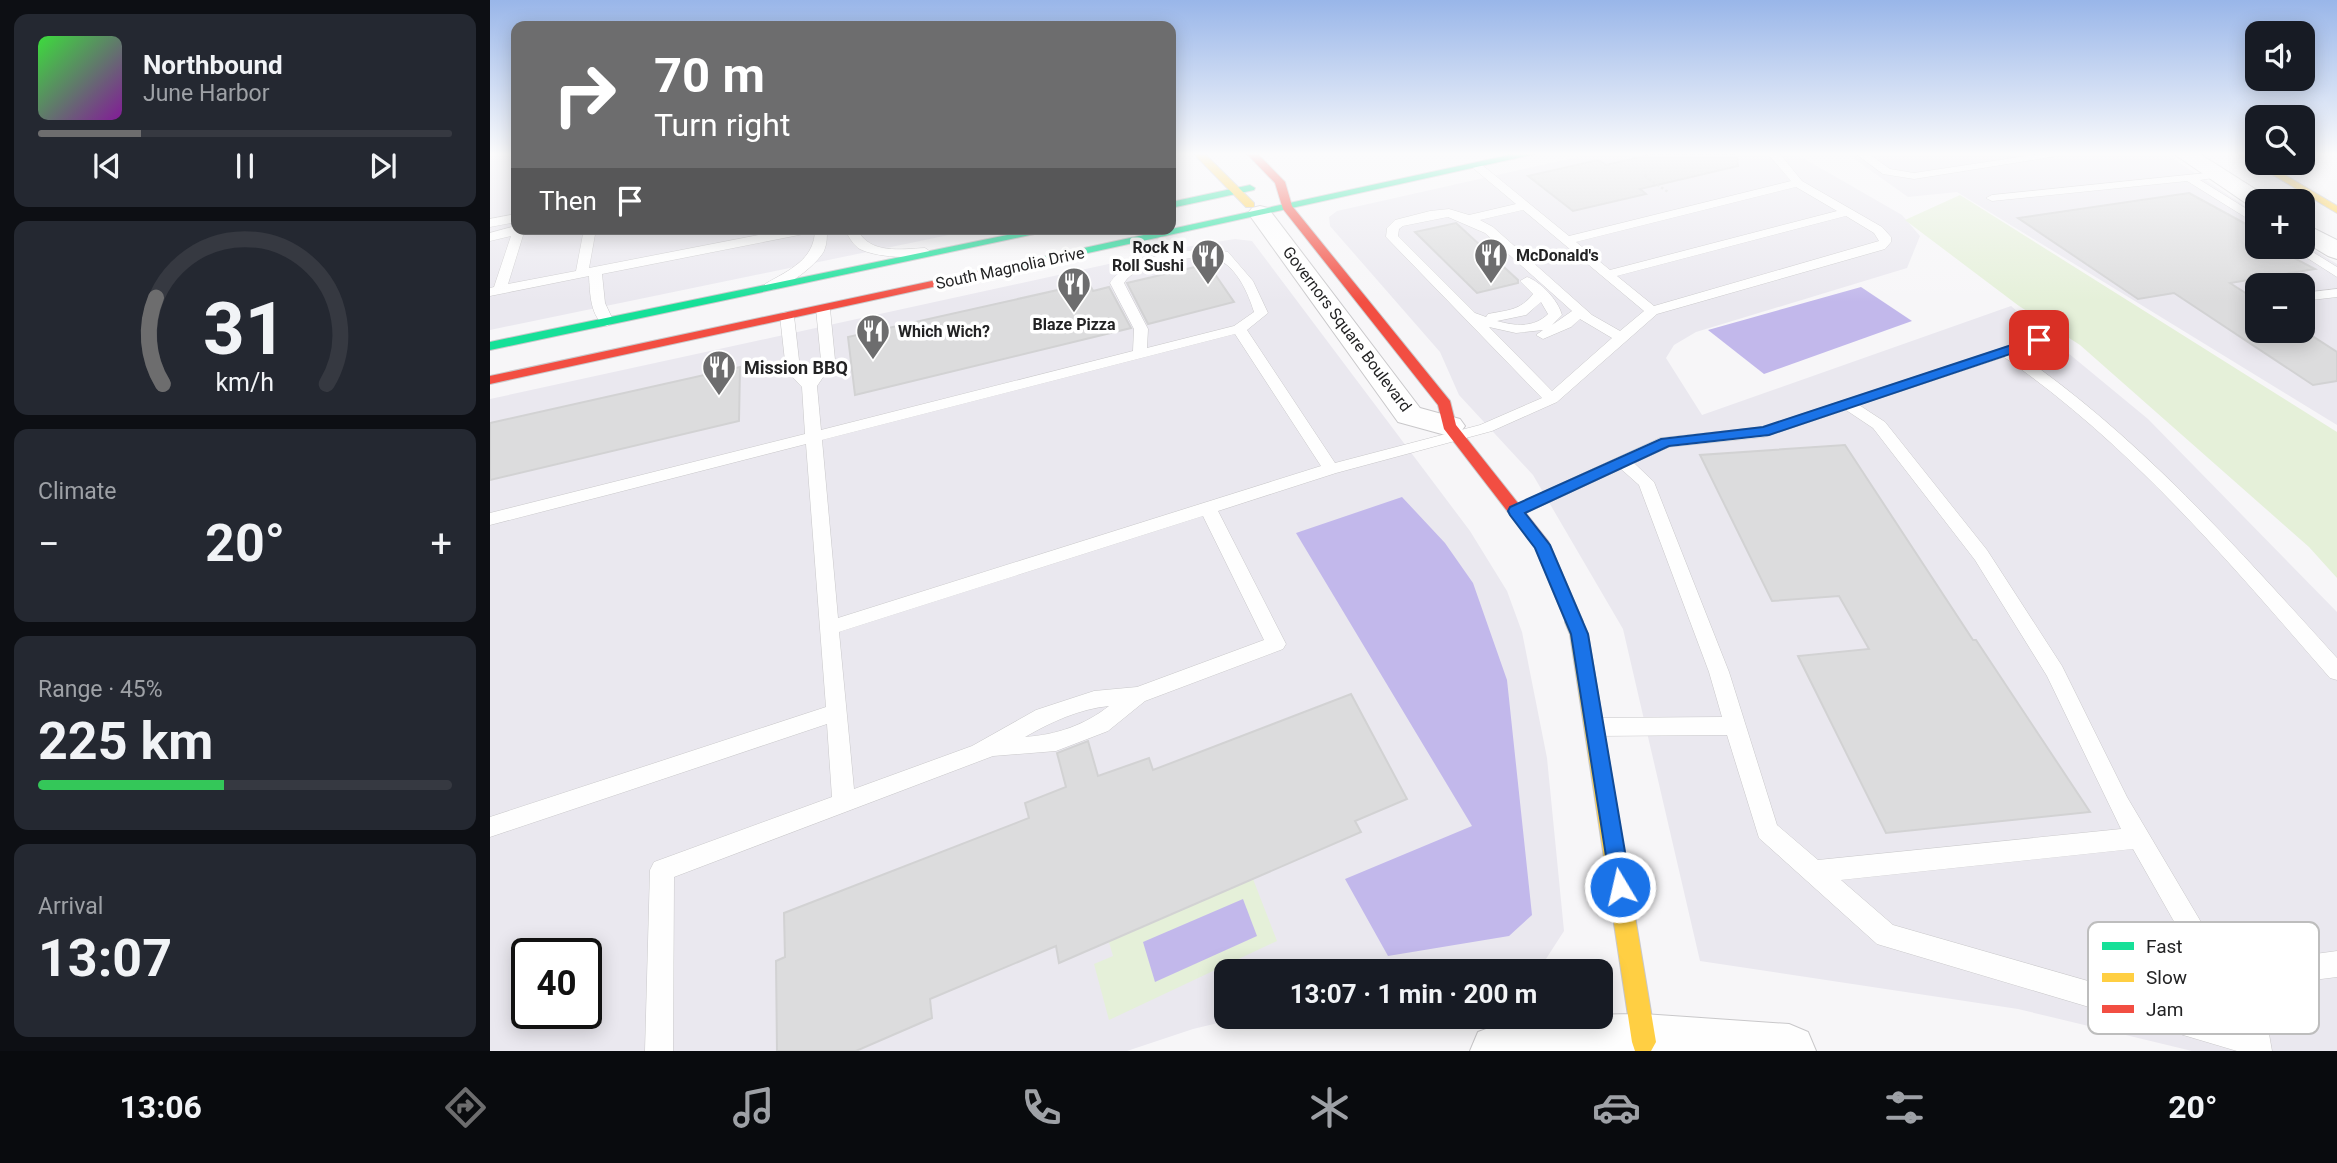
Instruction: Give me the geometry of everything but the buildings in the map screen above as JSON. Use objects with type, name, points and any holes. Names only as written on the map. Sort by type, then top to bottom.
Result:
[{"type":"main road","name":"Governors Square Boulevard","points":[[1248,203],[1260,214]]},
{"type":"main road","name":"Governors Square Boulevard","points":[[1286,203],[1445,404],[1453,432],[1542,545],[1579,634],[1645,1047]]},
{"type":"main road","name":"South Magnolia Drive","points":[[1176,232],[1305,203]]},
{"type":"main road","name":"South Magnolia Drive","points":[[490,346],[1024,235]]},
{"type":"main road","name":"South Magnolia Drive","points":[[490,380],[1163,235]]},
{"type":"street","name":"Governors Square Boulevard","points":[[1260,214],[1409,415],[1453,432]]},
{"type":"street","points":[[2315,237],[2337,251]]},
{"type":"street","points":[[1497,1051],[1542,1044],[1748,1046],[1789,1051]]},
{"type":"lane","points":[[1521,203],[1652,311]]},
{"type":"lane","points":[[1567,240],[1717,203]]},
{"type":"lane","points":[[829,628],[1331,469],[1453,432],[1518,416],[1552,399],[1652,311],[1881,246],[1885,242],[1885,237],[1878,230],[1833,203]]},
{"type":"lane","points":[[2229,203],[2245,214]]},
{"type":"lane","points":[[1469,219],[1525,206]]},
{"type":"lane","points":[[1609,275],[1848,212]]},
{"type":"lane","points":[[1552,399],[1392,237],[1393,228],[1399,223],[1434,214],[1449,213],[1469,219],[1489,230],[1579,312],[1620,337]]},
{"type":"lane","points":[[1468,314],[1489,324],[1518,328],[1541,326],[1555,315],[1552,306],[1541,293],[1477,234],[1469,219]]},
{"type":"lane","points":[[490,223],[511,225]]},
{"type":"lane","points":[[490,237],[511,229]]},
{"type":"lane","points":[[495,291],[515,235]]},
{"type":"lane","points":[[590,235],[589,273],[598,303],[607,321]]},
{"type":"lane","points":[[495,291],[779,235]]},
{"type":"lane","points":[[768,288],[820,252],[822,235]]},
{"type":"lane","points":[[853,235],[861,247],[869,249],[939,253]]},
{"type":"lane","points":[[490,519],[1239,329],[1261,313],[1259,300],[1225,255],[1212,252],[1133,269],[1121,276],[1117,283],[1141,329],[1140,354]]},
{"type":"lane","points":[[2315,259],[2337,273]]},
{"type":"lane","points":[[1468,314],[1493,317],[1516,315],[1535,303],[1541,293]]},
{"type":"lane","points":[[2315,297],[2335,295]]},
{"type":"lane","points":[[808,386],[828,360],[823,309]]},
{"type":"lane","points":[[1487,334],[1515,337],[1545,334],[1566,324],[1579,312]]},
{"type":"lane","points":[[787,316],[793,370],[808,386],[844,803]]},
{"type":"lane","points":[[1239,329],[1331,469]]},
{"type":"lane","points":[[1516,511],[1666,442],[1764,432],[2039,340]]},
{"type":"lane","points":[[2005,351],[2038,372],[2134,451],[2180,496],[2337,672]]},
{"type":"lane","points":[[1847,404],[1879,425],[1981,555],[2054,672],[2119,804],[2188,922]]},
{"type":"lane","points":[[1623,462],[1646,482],[1718,672],[1767,831],[1886,935],[2088,996]]},
{"type":"lane","points":[[659,1051],[662,870],[993,748],[1048,745],[1101,725],[1138,695],[1276,644],[1208,508]]},
{"type":"lane","points":[[490,827],[835,712]]},
{"type":"lane","points":[[1594,727],[1735,726]]},
{"type":"lane","points":[[1814,872],[2139,838]]},
{"type":"lane","points":[[2319,966],[2337,964]]},
{"type":"lane","points":[[2214,1034],[2260,1048]]},
{"type":"shaded area","points":[[490,203],[511,203],[511,235],[949,235],[490,330]]},
{"type":"shaded area","points":[[1372,203],[1881,203],[1902,215],[1920,236],[1907,268],[1696,332],[1674,345],[1666,358],[1702,415],[2011,306],[2148,419],[2337,612],[2337,1051],[2192,1051],[2122,1034],[2319,1034],[2319,922],[2088,922],[2088,1026],[2018,1009],[1700,961],[1623,629],[1533,475],[1459,395],[1440,352],[1330,226],[1329,217],[1337,211]]},
{"type":"shaded area","points":[[1975,203],[2240,203],[2245,206],[2245,259],[2315,259],[2315,250],[2337,264],[2337,425]]},
{"type":"shaded area","points":[[1235,239],[1252,241],[1470,531],[1507,591],[1522,632],[1547,758],[1564,931],[1546,959],[1214,959],[1214,1024],[1127,1051],[490,1051],[490,399],[1191,246]]},
{"type":"shaded area","points":[[1861,287],[1912,321],[1764,374],[1708,330]]},
{"type":"shaded area","points":[[1402,497],[1445,543],[1473,583],[1507,680],[1532,915],[1509,936],[1388,956],[1345,879],[1472,826],[1296,533]]},
{"type":"shaded area","points":[[1243,899],[1257,936],[1155,982],[1143,942]]},
{"type":"green space","points":[[1942,203],[1973,203],[2337,432],[2337,578],[2309,547],[2080,345],[2019,306],[1905,220]]},
{"type":"green space","points":[[1253,879],[1277,941],[1239,959],[1214,959],[1214,971],[1109,1020],[1094,964],[1113,956],[1109,942]]},
{"type":"traffic: fast","points":[[1176,204],[1180,203]]},
{"type":"traffic: fast","points":[[1176,231],[1305,203]]},
{"type":"traffic: fast","points":[[490,346],[1024,235]]},
{"type":"traffic: fast","points":[[1020,265],[1158,235]]},
{"type":"traffic: slow","points":[[2325,203],[2337,210]]},
{"type":"traffic: slow","points":[[1574,622],[1579,634],[1644,1042]]},
{"type":"traffic: jam","points":[[1286,203],[1445,404],[1449,426],[1542,545],[1574,622]]},
{"type":"traffic: jam","points":[[490,380],[1020,265]]},
{"type":"place","name":"McDonald's","points":[[1491,285]]},
{"type":"place","name":"Rock N Roll Sushi","points":[[1208,286]]},
{"type":"place","name":"Blaze Pizza","points":[[1074,314]]},
{"type":"place","name":"Which Wich?","points":[[873,361]]},
{"type":"place","name":"Mission BBQ","points":[[719,397]]},
{"type":"route","points":[[1620,887],[1579,634],[1542,545],[1516,511],[1666,442],[1764,432],[2039,340]]}]
